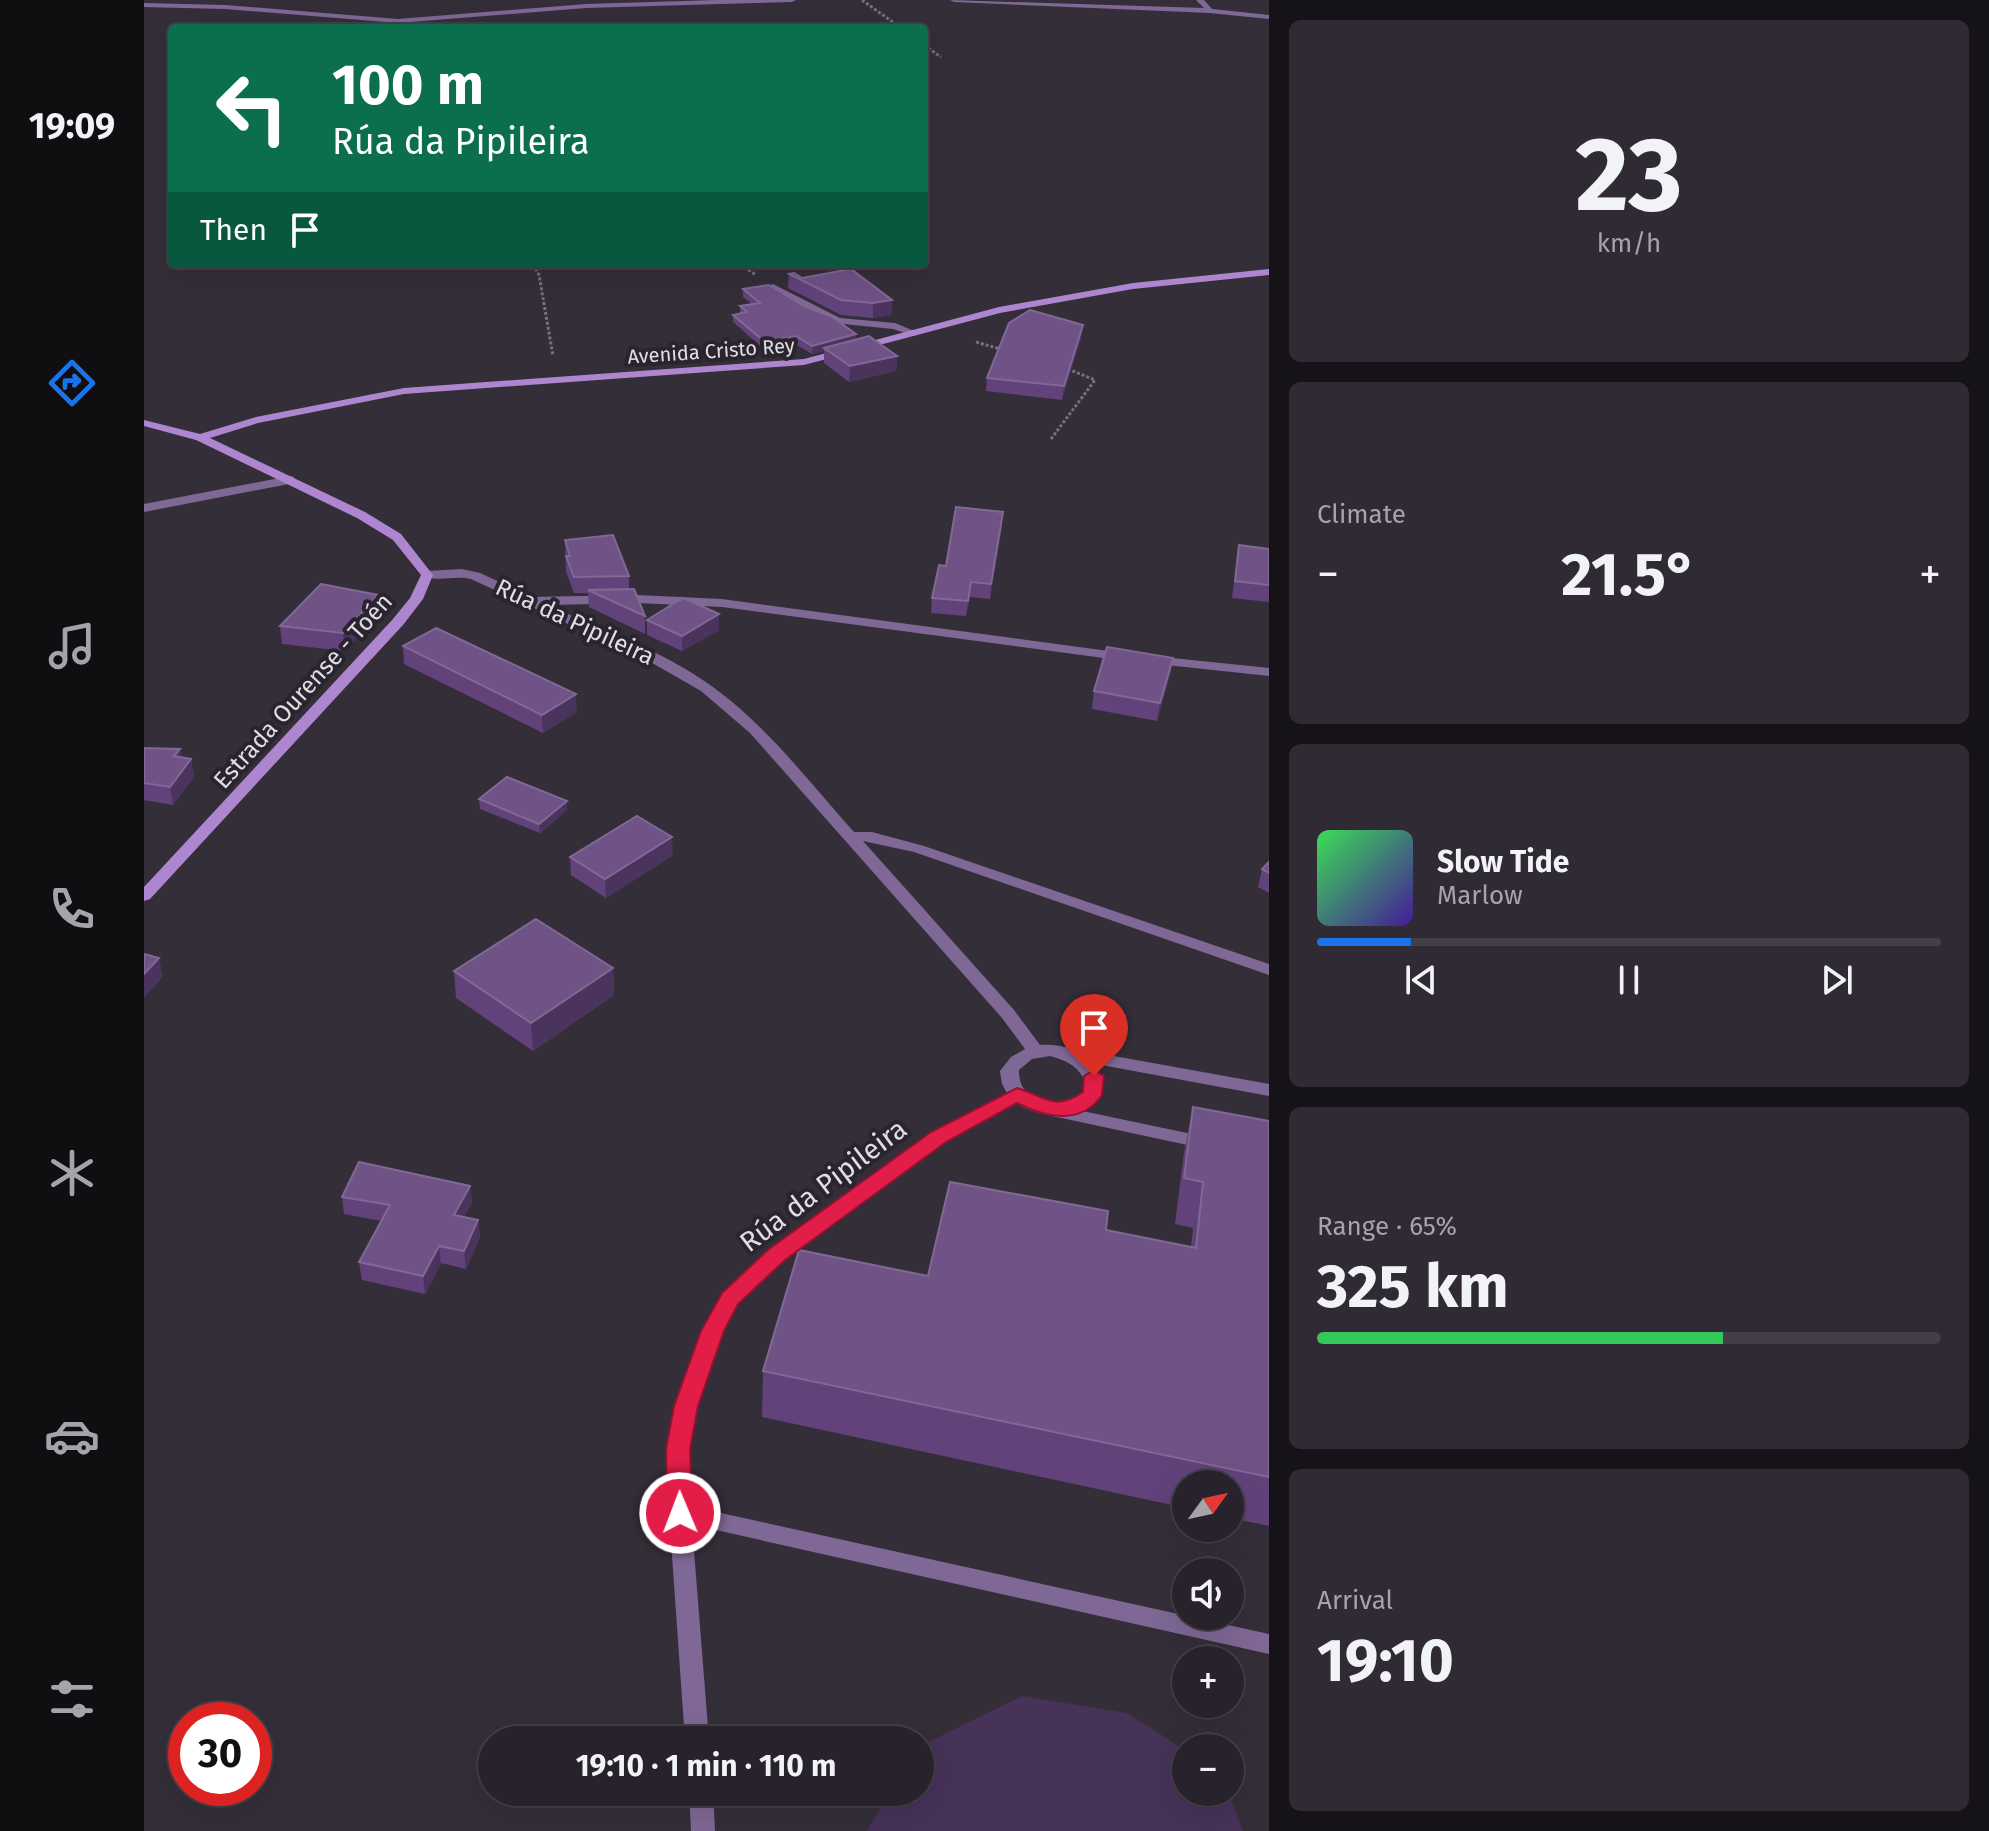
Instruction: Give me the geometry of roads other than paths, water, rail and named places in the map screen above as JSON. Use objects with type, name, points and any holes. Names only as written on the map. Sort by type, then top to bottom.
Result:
[{"type":"street","points":[[144,5],[225,7],[398,21],[586,6],[792,0]]},
{"type":"street","points":[[954,0],[1210,11],[1269,17]]},
{"type":"street","points":[[1200,0],[1210,11]]},
{"type":"street","name":"Avenida Cristo Rey","points":[[200,438],[256,420],[371,395],[774,366],[836,355],[999,310],[1133,286],[1269,272]]},
{"type":"street","points":[[773,287],[835,320],[850,324],[889,323],[914,333]]},
{"type":"street","points":[[144,423],[200,438],[361,515],[397,537],[427,575]]},
{"type":"street","points":[[144,508],[290,480]]},
{"type":"street","name":"Rúa da Pipileira","points":[[427,575],[462,573],[475,576],[659,661],[706,688],[755,730],[1008,1014],[1035,1051]]},
{"type":"street","name":"Estrada Ourense - Toén","points":[[144,896],[398,622],[416,599],[427,575]]},
{"type":"street","points":[[531,601],[637,599],[722,603],[861,619],[1037,647],[1269,672]]},
{"type":"street","points":[[848,836],[872,837],[919,849],[1269,970]]},
{"type":"street","points":[[1228,1148],[1047,1110],[1017,1095],[1009,1081],[1009,1071],[1013,1062],[1035,1051],[1064,1053],[1269,1090]]},
{"type":"street","points":[[1047,1110],[1062,1110],[1085,1102],[1095,1086],[1088,1067],[1064,1053]]},
{"type":"street","name":"Rúa da Pipileira","points":[[696,1726],[678,1449],[686,1406],[713,1331],[729,1299],[777,1255],[938,1137],[1017,1095]]},
{"type":"street","points":[[680,1513],[1269,1644]]},
{"type":"street","points":[[702,1806],[703,1831]]}]
